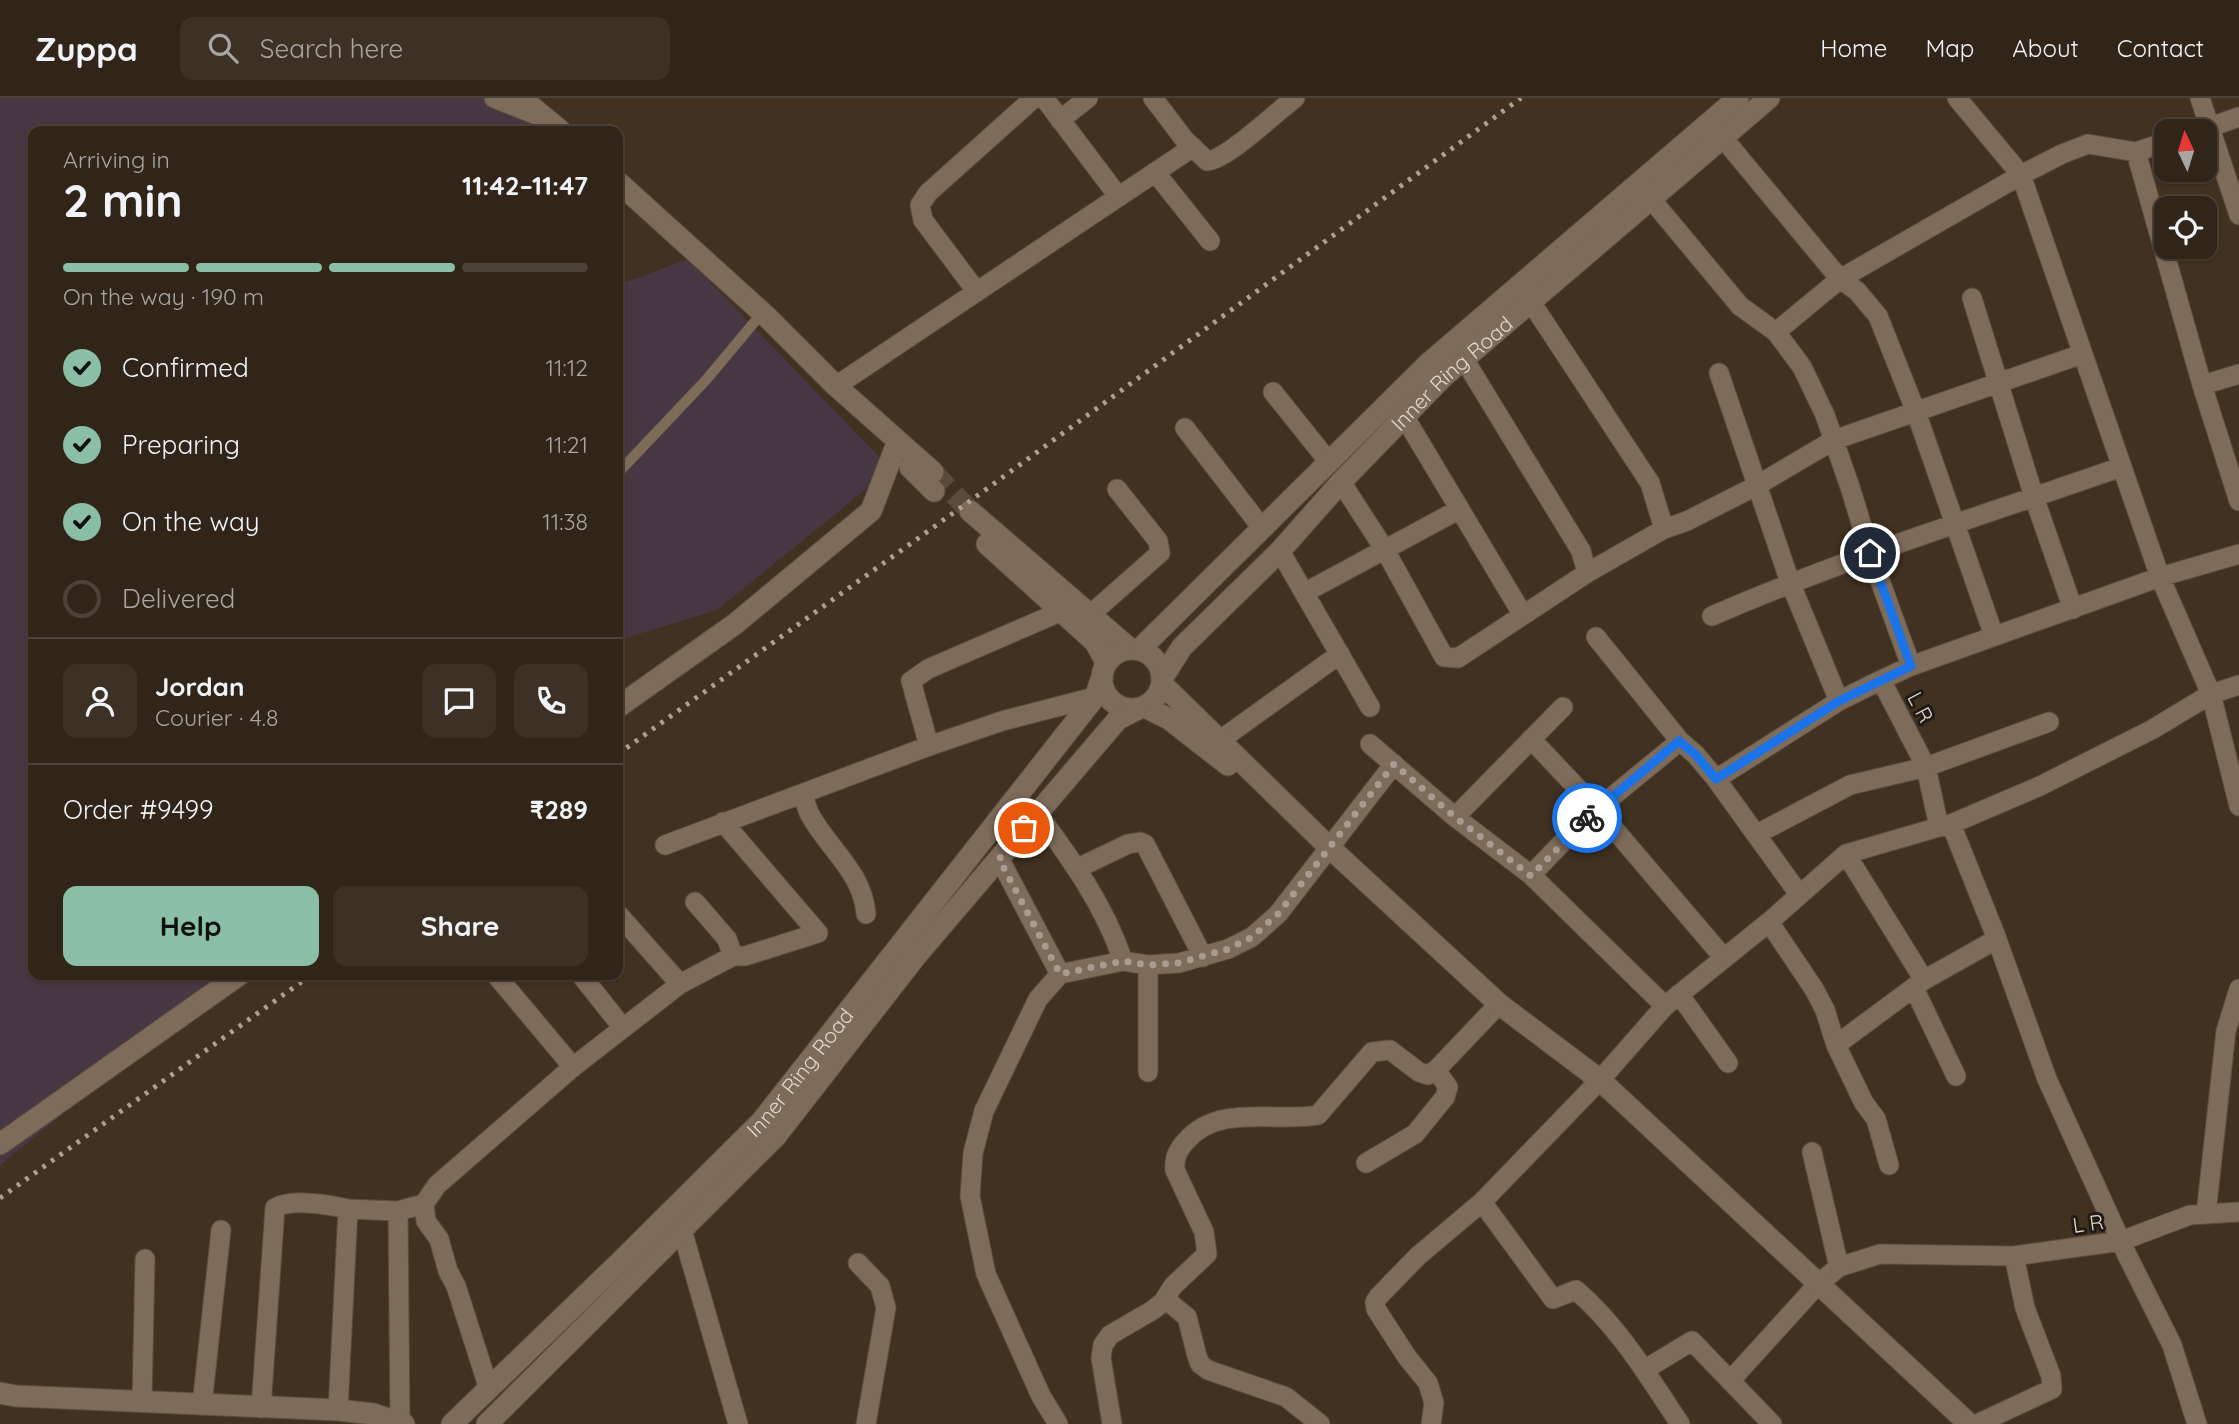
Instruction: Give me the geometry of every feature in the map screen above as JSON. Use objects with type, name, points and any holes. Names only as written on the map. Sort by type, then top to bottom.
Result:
[{"type":"main road","points":[[521,98],[555,126]]},
{"type":"main road","name":"Inner Ring Road","points":[[1134,649],[1262,528],[1429,363],[1738,98]]},
{"type":"main road","name":"Inner Ring Road","points":[[1162,680],[1182,647],[1280,551],[1404,415],[1464,359],[1769,98]]},
{"type":"main road","points":[[623,187],[764,314],[934,482],[894,451],[764,314]]},
{"type":"main road","points":[[623,703],[734,624],[871,511],[894,451]]},
{"type":"main road","points":[[1324,842],[1169,719],[1140,708],[1125,709],[1108,698],[1101,680],[1095,642],[967,517],[1134,649],[1154,658],[1162,680],[1219,741],[1324,842],[1499,1004],[1600,1080],[1969,1424]]},
{"type":"main road","points":[[1101,680],[1112,655],[1134,649]]},
{"type":"main road","name":"Inner Ring Road","points":[[452,1424],[761,1122],[1101,680]]},
{"type":"main road","points":[[1140,708],[1160,692],[1162,680]]},
{"type":"main road","name":"Inner Ring Road","points":[[487,1424],[776,1136],[916,956],[1037,813],[1118,719],[1140,708]]},
{"type":"main road","points":[[0,1144],[232,980]]},
{"type":"main road","points":[[0,1393],[16,1396],[338,1410],[373,1414],[402,1423]]},
{"type":"street","points":[[494,98],[555,126]]},
{"type":"street","points":[[976,292],[923,220],[920,205],[928,194],[1034,98]]},
{"type":"street","points":[[1044,98],[1118,196]]},
{"type":"street","points":[[1060,120],[1088,98]]},
{"type":"street","points":[[1153,98],[1207,161],[1214,161],[1274,104],[1295,98]]},
{"type":"street","points":[[1957,98],[2021,175],[2160,577],[2211,694],[2239,806]]},
{"type":"street","points":[[2200,98],[2203,119]]},
{"type":"street","points":[[2217,125],[2239,117]]},
{"type":"street","points":[[1723,138],[1840,279],[1857,291],[1878,316],[1916,412],[1994,636]]},
{"type":"street","points":[[1776,332],[1840,279],[2021,175],[2088,144],[2136,152],[2154,146]]},
{"type":"street","points":[[836,386],[1193,147]]},
{"type":"street","points":[[2136,152],[2202,385],[2239,501]]},
{"type":"street","points":[[2217,162],[2239,215]]},
{"type":"street","points":[[1155,172],[1210,241]]},
{"type":"street","name":"L R","points":[[1651,199],[1740,306],[1776,332],[1802,367],[1825,415],[1870,553],[1911,666],[1881,680],[1926,767],[1945,825],[1997,939],[2047,1079],[2120,1241],[2172,1345],[2197,1424]]},
{"type":"street","points":[[1972,298],[2073,609]]},
{"type":"street","points":[[1531,302],[1650,483],[1664,529]]},
{"type":"street","points":[[1341,482],[1385,550],[1444,657],[1458,658],[1587,573],[1664,529],[1687,522],[1756,485],[1834,440],[2082,354]]},
{"type":"street","points":[[1464,359],[1581,551],[1587,573]]},
{"type":"street","points":[[1718,373],[1790,582],[1839,701]]},
{"type":"street","points":[[2202,385],[2239,374]]},
{"type":"street","points":[[1273,392],[1329,462]]},
{"type":"street","points":[[1404,415],[1523,615]]},
{"type":"street","points":[[1185,428],[1262,528]]},
{"type":"street","points":[[1712,615],[1790,582],[1870,553],[2121,467]]},
{"type":"street","points":[[1091,614],[1160,553],[1158,541],[1117,489]]},
{"type":"street","points":[[1304,593],[1460,509]]},
{"type":"street","points":[[1280,551],[1370,707]]},
{"type":"street","points":[[1911,666],[2160,577],[2239,554]]},
{"type":"street","points":[[929,746],[911,681],[928,669],[1062,611]]},
{"type":"street","points":[[1596,637],[1679,741],[1696,755],[1716,779],[1800,894]]},
{"type":"street","points":[[1219,741],[1340,654]]},
{"type":"street","points":[[665,845],[1002,721],[1101,680]]},
{"type":"street","points":[[1716,779],[1839,701],[1881,680]]},
{"type":"street","points":[[1431,1424],[1434,1403],[1428,1382],[1390,1332],[1376,1309],[1375,1302],[1418,1256],[1482,1202],[1600,1080],[1672,1000],[1769,922],[1846,854],[1945,825],[2040,786],[2153,729],[2211,694],[2239,685]]},
{"type":"street","points":[[1455,817],[1563,707]]},
{"type":"street","points":[[1756,834],[1850,785],[1926,767],[2049,722]]},
{"type":"street","points":[[1531,739],[1597,809],[1724,958]]},
{"type":"street","points":[[1531,876],[1597,809],[1679,741]]},
{"type":"street","points":[[1370,744],[1455,817],[1531,876],[1672,1000],[1728,1063]]},
{"type":"street","points":[[1058,1424],[1041,1396],[986,1274],[970,1196],[973,1153],[984,1111],[1038,999],[1060,974],[1123,961],[1148,965],[1179,963],[1228,949],[1252,937],[1278,914],[1324,842],[1394,764]]},
{"type":"street","points":[[803,794],[810,814],[855,876],[865,899],[866,914]]},
{"type":"street","points":[[1037,813],[1078,868],[1115,938],[1123,961]]},
{"type":"street","points":[[261,1408],[275,1208],[282,1204],[328,1205],[348,1209],[398,1211],[424,1204],[437,1185],[573,1067],[680,984],[733,956],[744,956],[818,933],[723,822]]},
{"type":"street","points":[[1078,868],[1128,844],[1145,844],[1203,957]]},
{"type":"street","points":[[1846,854],[1919,984],[1956,1076]]},
{"type":"street","points":[[999,859],[1060,974]]},
{"type":"street","points":[[695,902],[727,939],[733,956]]},
{"type":"street","points":[[623,920],[680,984]]},
{"type":"street","points":[[1769,922],[1825,1010],[1836,1045],[1864,1103],[1876,1119],[1889,1165]]},
{"type":"street","points":[[1836,1045],[1919,984],[1997,939]]},
{"type":"street","points":[[1148,965],[1148,1072]]},
{"type":"street","points":[[500,980],[573,1067]]},
{"type":"street","points":[[585,980],[623,1028]]},
{"type":"street","points":[[2206,1214],[2226,1031],[2239,989]]},
{"type":"street","points":[[1112,1424],[1101,1358],[1102,1345],[1110,1335],[1153,1310],[1165,1299],[1173,1286],[1207,1254],[1204,1232],[1175,1170],[1174,1159],[1190,1136],[1212,1123],[1243,1116],[1318,1115],[1372,1052],[1390,1050],[1419,1072],[1428,1075],[1436,1070],[1499,1004]]},
{"type":"street","points":[[1366,1163],[1415,1134],[1445,1097],[1448,1087],[1436,1070]]},
{"type":"street","points":[[1812,1152],[1839,1267]]},
{"type":"street","points":[[1482,1202],[1553,1299],[1576,1290],[1599,1310],[1680,1424]]},
{"type":"street","points":[[424,1204],[426,1221],[439,1239],[488,1389]]},
{"type":"street","points":[[338,1410],[348,1209]]},
{"type":"street","points":[[398,1211],[402,1423]]},
{"type":"street","name":"L R","points":[[1730,1381],[1818,1284],[1839,1267],[1880,1254],[2014,1256],[2120,1241],[2190,1215],[2239,1212]]},
{"type":"street","points":[[202,1405],[221,1230]]},
{"type":"street","points":[[682,1230],[738,1424]]},
{"type":"street","points":[[1977,1424],[2052,1389],[2051,1376],[2025,1308],[2014,1256]]},
{"type":"street","points":[[142,1402],[145,1259]]},
{"type":"street","points":[[858,1263],[880,1286],[886,1308],[866,1424]]},
{"type":"street","points":[[1165,1299],[1187,1317],[1200,1364],[1208,1370],[1286,1397],[1320,1424]]},
{"type":"street","points":[[1644,1370],[1692,1341],[1773,1424]]},
{"type":"lane","points":[[623,468],[764,314]]},
{"type":"shaded area","points":[[0,98],[490,98],[538,126],[28,126],[28,980],[229,980],[0,1165]]},
{"type":"shaded area","points":[[688,259],[891,469],[717,610],[626,638],[623,638],[623,283]]},
{"type":"tunnel","points":[[933,472],[970,511]]},
{"type":"railway","points":[[623,750],[988,488],[1521,98]]},
{"type":"railway","points":[[0,1198],[304,980]]},
{"type":"way so far","points":[[1024,828],[999,859],[1060,974],[1123,961],[1148,965],[1179,963],[1228,949],[1252,937],[1278,914],[1394,764],[1455,817],[1531,876],[1587,818]]},
{"type":"route","points":[[1587,818],[1679,741],[1696,755],[1716,779],[1839,701],[1911,666],[1870,553]]}]
